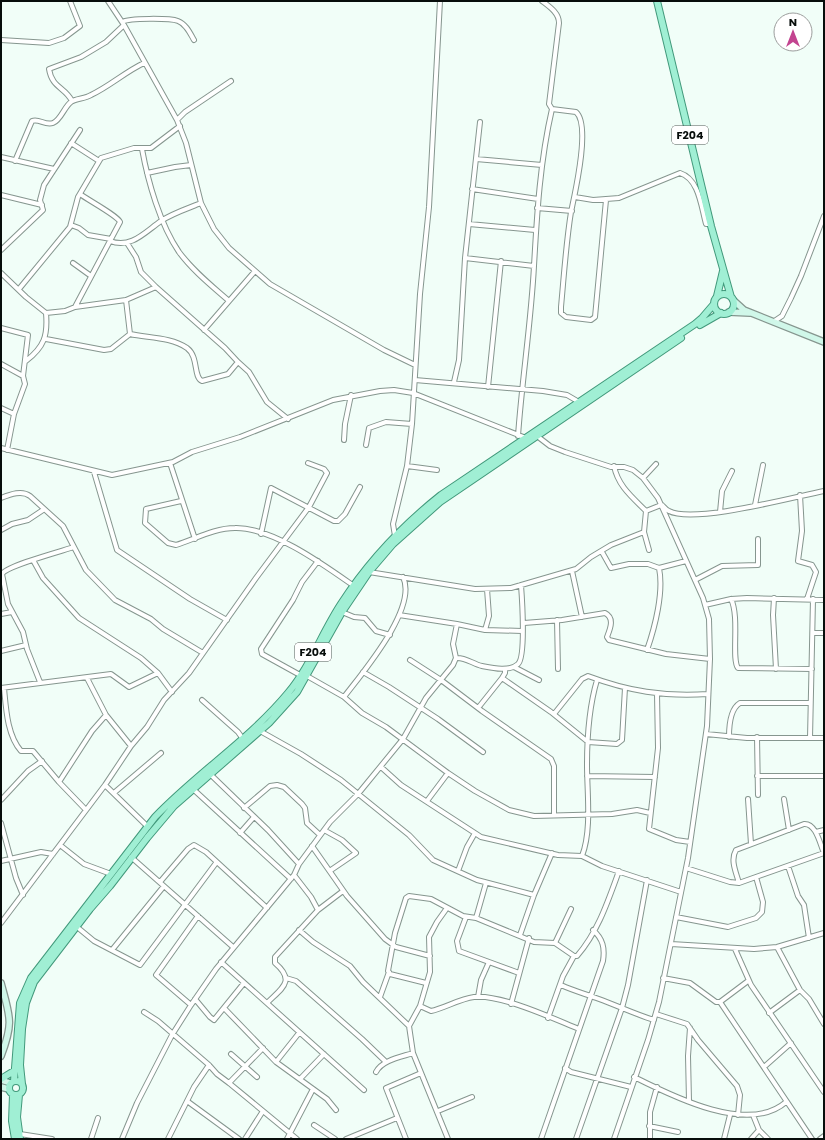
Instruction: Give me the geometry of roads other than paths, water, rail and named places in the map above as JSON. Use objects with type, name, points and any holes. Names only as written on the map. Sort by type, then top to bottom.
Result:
[{"type":"main road","name":"F204","points":[[657,1],[711,224],[732,298]]},
{"type":"main road","name":"F204","points":[[11,1084],[14,1071],[20,1003],[28,985],[148,827],[174,798],[266,719],[290,691],[337,610],[367,567],[413,518],[441,496],[695,324],[714,304],[723,270]]},
{"type":"main road","points":[[717,296],[726,294],[744,310],[824,342]]},
{"type":"main road","points":[[729,312],[733,307],[732,298]]},
{"type":"main road","points":[[714,304],[715,308],[721,313]]},
{"type":"main road","name":"F204","points":[[18,1138],[16,1095],[24,1089],[20,1065],[22,1029],[29,992],[38,976],[174,806],[260,731],[278,714],[297,692],[342,612],[369,572],[393,544],[440,502],[662,353],[686,334],[721,313],[729,312]]},
{"type":"main road","points":[[729,312],[752,313]]},
{"type":"main road","points":[[1,983],[11,1022],[8,1038],[1,1056]]},
{"type":"main road","points":[[1,1080],[14,1071]]},
{"type":"main road","points":[[1,1080],[11,1084],[16,1095]]},
{"type":"main road","points":[[1,1087],[11,1084],[22,1084]]},
{"type":"street","points":[[1,40],[49,43],[73,33],[80,26],[70,1]]},
{"type":"street","points":[[108,1],[123,23],[180,126],[201,203],[214,229],[223,241],[255,272],[270,284],[415,366]]},
{"type":"street","points":[[395,536],[393,524],[407,466],[412,424],[415,366],[429,207],[440,1]]},
{"type":"street","points":[[518,436],[521,390],[527,349],[534,266],[537,208],[542,165],[552,109],[549,104],[559,19],[554,10],[542,1]]},
{"type":"street","points":[[72,101],[70,96],[56,86],[49,69],[81,57],[106,42],[123,23],[132,20],[170,19],[179,21],[187,28],[194,40]]},
{"type":"street","points":[[15,161],[31,122],[36,120],[48,124],[54,123],[72,101],[90,96],[114,82],[131,69],[144,63]]},
{"type":"street","points":[[177,120],[185,112],[231,81]]},
{"type":"street","points":[[552,109],[572,111],[581,118],[582,153],[576,197],[572,211],[561,313],[566,317],[590,320],[595,317],[606,200]]},
{"type":"street","points":[[454,382],[459,360],[468,224],[480,122]]},
{"type":"street","points":[[19,290],[71,225],[75,205],[98,161],[105,156],[134,148],[142,149],[156,146],[180,126]]},
{"type":"street","points":[[1,250],[43,210],[40,200],[42,190],[80,130]]},
{"type":"street","points":[[71,143],[98,161]]},
{"type":"street","points":[[142,149],[147,173],[162,220],[179,251],[194,270],[229,301]]},
{"type":"street","points":[[1,157],[54,169]]},
{"type":"street","points":[[476,159],[542,165]]},
{"type":"street","points":[[147,173],[175,166],[191,165]]},
{"type":"street","points":[[576,197],[606,200],[628,196],[650,184],[680,173],[691,179],[696,187],[706,224],[711,224]]},
{"type":"street","points":[[472,189],[538,199]]},
{"type":"street","points":[[74,307],[120,220],[80,194]]},
{"type":"street","points":[[1,195],[42,205]]},
{"type":"street","points":[[71,225],[88,235],[128,243],[146,233],[162,220],[201,203]]},
{"type":"street","points":[[537,208],[572,211]]},
{"type":"street","points":[[773,322],[782,316],[794,292],[824,216]]},
{"type":"street","points":[[468,224],[535,230]]},
{"type":"street","points":[[128,243],[136,257],[141,272],[225,348],[249,372],[267,402],[288,419]]},
{"type":"street","points":[[465,258],[534,266]]},
{"type":"street","points":[[488,387],[501,261]]},
{"type":"street","points":[[73,264],[91,276]]},
{"type":"street","points":[[204,330],[255,272]]},
{"type":"street","points":[[1,273],[26,298],[46,313],[65,311],[74,307],[126,300],[156,287]]},
{"type":"street","points":[[126,300],[130,334]]},
{"type":"street","points":[[26,361],[36,353],[46,340],[46,313]]},
{"type":"street","points":[[1,328],[28,335],[23,376],[24,384],[14,414],[7,450]]},
{"type":"street","points":[[46,340],[104,350],[111,349],[130,334],[174,342],[187,348],[195,358],[197,376],[202,381],[228,374],[238,362]]},
{"type":"street","points":[[1,364],[23,376]]},
{"type":"street","points":[[415,380],[454,382],[488,387],[542,391],[567,395],[579,402]]},
{"type":"street","points":[[1,448],[94,472],[112,475],[170,463],[208,446],[240,438],[333,400],[351,395],[394,390],[413,394],[526,438]]},
{"type":"street","points":[[344,440],[344,424],[351,395]]},
{"type":"street","points":[[1,408],[14,414]]},
{"type":"street","points":[[366,445],[369,428],[386,422],[412,424]]},
{"type":"street","points":[[537,436],[550,446],[565,452],[598,463],[633,470],[643,478],[661,505],[705,604],[710,628],[706,734],[686,868],[656,1014],[614,1139]]},
{"type":"street","points":[[170,463],[195,539]]},
{"type":"street","points":[[1,923],[105,785],[131,746],[172,692],[190,673],[309,507],[327,473],[324,469],[308,463]]},
{"type":"street","points":[[643,478],[656,464]]},
{"type":"street","points":[[755,505],[763,465]]},
{"type":"street","points":[[407,466],[437,470]]},
{"type":"street","points":[[614,466],[616,476],[621,486],[646,511]]},
{"type":"street","points":[[720,512],[722,491],[732,471]]},
{"type":"street","points":[[94,472],[117,550],[190,599],[227,620]]},
{"type":"street","points":[[261,534],[270,488],[334,521],[338,521],[345,514],[360,487]]},
{"type":"street","points":[[661,505],[669,511],[677,513],[720,512],[824,491]]},
{"type":"street","points":[[1,498],[24,493],[30,496],[43,510],[58,520],[63,526],[86,570],[115,600],[151,619],[163,629],[203,653]]},
{"type":"street","points":[[800,495],[802,530],[798,561],[812,566],[816,572],[807,599]]},
{"type":"street","points":[[182,501],[146,509],[145,523],[171,544],[176,545],[221,530],[235,528],[284,540],[354,586]]},
{"type":"street","points":[[646,511],[661,505]]},
{"type":"street","points":[[1,530],[12,524],[28,520],[43,510]]},
{"type":"street","points":[[646,511],[644,532],[650,550]]},
{"type":"street","points":[[369,572],[475,590],[521,585],[572,571],[591,557],[611,546],[644,532]]},
{"type":"street","points":[[694,580],[722,566],[757,566],[758,539]]},
{"type":"street","points":[[40,682],[26,645],[23,632],[8,604],[2,572],[74,547]]},
{"type":"street","points":[[602,552],[611,568],[629,564],[648,564],[659,568],[686,562]]},
{"type":"street","points":[[34,560],[43,578],[84,623],[141,658],[158,673],[172,692]]},
{"type":"street","points":[[300,675],[262,654],[261,649],[293,600],[302,582],[318,561]]},
{"type":"street","points":[[647,650],[656,620],[660,576],[659,568]]},
{"type":"street","points":[[572,571],[582,617]]},
{"type":"street","points":[[344,697],[390,635],[407,592],[403,577]]},
{"type":"street","points":[[456,658],[460,657],[481,666],[505,668],[514,667],[519,663],[522,657],[522,631],[524,623],[521,585]]},
{"type":"street","points":[[485,630],[488,616],[487,589]]},
{"type":"street","points":[[774,598],[773,615],[776,669]]},
{"type":"street","points":[[705,604],[732,599],[774,598],[824,600]]},
{"type":"street","points":[[732,599],[735,606],[736,666],[744,669],[812,669]]},
{"type":"street","points":[[810,738],[810,703],[814,633],[813,599]]},
{"type":"street","points":[[1,614],[12,612]]},
{"type":"street","points":[[342,612],[354,617],[365,618],[376,630],[390,635]]},
{"type":"street","points":[[524,623],[582,617],[593,614],[608,614],[612,622],[607,637],[609,640],[674,656],[710,659]]},
{"type":"street","points":[[399,615],[458,624],[485,630],[522,631]]},
{"type":"street","points":[[557,620],[558,669]]},
{"type":"street","points":[[456,658],[453,649],[458,624]]},
{"type":"street","points":[[814,633],[824,633]]},
{"type":"street","points":[[1,651],[26,645]]},
{"type":"street","points":[[122,1139],[137,1103],[172,1035],[195,999],[233,947],[292,877],[298,864],[324,830],[358,794],[403,739],[422,709],[426,698],[456,658]]},
{"type":"street","points":[[410,660],[441,680],[553,762],[554,815]]},
{"type":"street","points":[[514,667],[539,680]]},
{"type":"street","points":[[478,708],[502,678],[505,673],[505,668]]},
{"type":"street","points":[[363,672],[389,687],[483,752]]},
{"type":"street","points":[[86,810],[59,782],[32,750],[21,751],[15,745],[2,688],[112,674],[131,687],[158,673]]},
{"type":"street","points":[[307,676],[344,697],[362,713],[403,739],[448,773],[475,791],[509,810],[534,816],[612,814],[637,810],[650,813]]},
{"type":"street","points":[[554,714],[582,680],[588,676],[625,688],[657,694],[708,694]]},
{"type":"street","points":[[88,678],[106,714],[131,746]]},
{"type":"street","points":[[502,678],[554,714],[588,742],[617,744],[622,740],[625,688]]},
{"type":"street","points":[[582,856],[588,814],[587,776],[590,709],[597,680]]},
{"type":"street","points":[[657,694],[658,748],[650,813],[650,831],[676,840],[690,842]]},
{"type":"street","points":[[202,700],[238,732],[243,739]]},
{"type":"street","points":[[729,737],[729,724],[734,708],[740,703],[810,703]]},
{"type":"street","points":[[59,782],[92,731],[106,714]]},
{"type":"street","points":[[260,731],[322,767],[409,835],[429,857],[486,883],[534,895]]},
{"type":"street","points":[[706,734],[729,737],[824,738]]},
{"type":"street","points":[[756,737],[758,795]]},
{"type":"street","points":[[115,792],[161,753]]},
{"type":"street","points":[[1,800],[28,771],[42,761]]},
{"type":"street","points":[[381,767],[401,785],[475,833],[493,841],[572,857],[582,856],[619,871],[681,892]]},
{"type":"street","points":[[427,801],[448,773]]},
{"type":"street","points":[[210,774],[268,830],[298,864]]},
{"type":"street","points":[[587,776],[655,777]]},
{"type":"street","points":[[758,776],[824,776]]},
{"type":"street","points":[[105,785],[115,792],[148,827]]},
{"type":"street","points":[[244,808],[270,786],[277,785],[284,788],[302,804],[305,808],[307,823],[320,835]]},
{"type":"street","points":[[193,789],[240,833],[292,877],[310,897],[318,910]]},
{"type":"street","points":[[748,798],[751,844]]},
{"type":"street","points":[[784,799],[789,830]]},
{"type":"street","points":[[240,833],[254,817]]},
{"type":"street","points":[[1,823],[23,895]]},
{"type":"street","points":[[686,868],[730,882],[739,883],[824,853],[816,832],[808,824],[736,850],[734,855],[734,863],[739,883]]},
{"type":"street","points":[[324,830],[342,840],[356,853],[331,870]]},
{"type":"street","points":[[816,832],[824,830]]},
{"type":"street","points":[[458,871],[467,847],[475,833]]},
{"type":"street","points":[[60,845],[84,864],[111,874]]},
{"type":"street","points":[[160,882],[188,849],[194,845],[206,852],[216,863],[267,908]]},
{"type":"street","points":[[312,846],[331,870],[343,891],[392,945],[430,956]]},
{"type":"street","points":[[1,861],[41,852],[53,854]]},
{"type":"street","points":[[520,935],[534,895],[552,853]]},
{"type":"street","points":[[132,858],[233,947]]},
{"type":"street","points":[[77,927],[94,941],[140,965],[216,863]]},
{"type":"street","points":[[788,866],[798,896],[804,904],[809,938]]},
{"type":"street","points":[[548,1018],[566,969],[574,956],[577,956],[581,951],[607,906],[619,871]]},
{"type":"street","points":[[676,918],[728,927],[756,918],[762,912],[764,902],[756,878]]},
{"type":"street","points":[[576,1139],[622,1008],[631,970],[647,880]]},
{"type":"street","points":[[476,918],[486,883]]},
{"type":"street","points":[[112,950],[164,886]]},
{"type":"street","points":[[343,891],[318,910],[274,960],[286,978],[296,981],[386,1062]]},
{"type":"street","points":[[380,997],[389,972],[392,945],[399,919],[406,898],[409,896],[431,899],[466,917],[476,918],[529,938],[534,942],[543,944],[555,943],[574,956]]},
{"type":"street","points":[[409,1026],[420,1006],[430,972],[429,937],[447,908]]},
{"type":"street","points":[[555,943],[571,908]]},
{"type":"street","points":[[191,1005],[156,976],[198,916]]},
{"type":"street","points":[[466,917],[457,941],[457,948],[464,954],[519,974]]},
{"type":"street","points":[[299,930],[313,942],[350,966],[363,982],[409,1026],[413,1053],[438,1111],[448,1139]]},
{"type":"street","points":[[541,1139],[592,996],[604,953],[601,938],[593,930]]},
{"type":"street","points":[[671,944],[735,949],[777,946],[824,933]]},
{"type":"street","points":[[511,1004],[529,938]]},
{"type":"street","points":[[777,946],[800,990],[809,999],[824,1024]]},
{"type":"street","points":[[735,949],[748,980],[824,1092]]},
{"type":"street","points":[[222,962],[364,1090]]},
{"type":"street","points":[[478,997],[481,980],[489,962]]},
{"type":"street","points":[[389,972],[401,978],[426,983]]},
{"type":"street","points":[[267,1003],[282,988],[286,978]]},
{"type":"street","points":[[663,978],[690,984],[716,1002],[720,1002],[812,1139]]},
{"type":"street","points":[[720,1002],[748,980]]},
{"type":"street","points":[[195,999],[214,1020],[244,983]]},
{"type":"street","points":[[561,985],[575,992],[592,996],[654,1020]]},
{"type":"street","points":[[769,1013],[800,990]]},
{"type":"street","points":[[420,1006],[431,1011],[457,1002],[478,997],[511,1004],[579,1029]]},
{"type":"street","points":[[224,1008],[276,1062],[327,1099],[336,1110]]},
{"type":"street","points":[[144,1012],[158,1020],[172,1035],[209,1065],[217,1074],[230,1082],[297,1139]]},
{"type":"street","points":[[656,1014],[682,1022],[690,1028],[698,1040],[737,1086],[740,1095],[738,1115]]},
{"type":"street","points":[[689,1101],[688,1056],[690,1028]]},
{"type":"street","points":[[276,1062],[300,1032]]},
{"type":"street","points":[[764,1067],[791,1043]]},
{"type":"street","points":[[230,1082],[263,1048]]},
{"type":"street","points":[[376,1072],[386,1062],[413,1053]]},
{"type":"street","points":[[231,1054],[257,1077]]},
{"type":"street","points":[[300,1079],[324,1054]]},
{"type":"street","points":[[168,1139],[187,1101],[209,1065]]},
{"type":"street","points":[[566,1068],[571,1072],[631,1087]]},
{"type":"street","points":[[406,1139],[386,1088],[421,1073]]},
{"type":"street","points":[[634,1076],[672,1095],[730,1115],[753,1114],[779,1109],[786,1102]]},
{"type":"street","points":[[650,1139],[650,1112],[657,1087]]},
{"type":"street","points":[[287,1139],[313,1089]]},
{"type":"street","points":[[438,1111],[472,1097]]},
{"type":"street","points":[[187,1101],[240,1139]]},
{"type":"street","points":[[245,1139],[263,1111]]},
{"type":"street","points":[[753,1114],[759,1130],[768,1139]]},
{"type":"street","points":[[724,1139],[730,1115]]},
{"type":"street","points":[[91,1139],[98,1118]]},
{"type":"street","points":[[346,1139],[397,1118]]},
{"type":"street","points":[[314,1125],[335,1139]]},
{"type":"street","points":[[649,1126],[678,1132]]},
{"type":"street","points":[[751,1139],[759,1130]]},
{"type":"street","points":[[820,1139],[824,1136]]},
{"type":"street","points":[[18,1138],[52,1139]]}]
